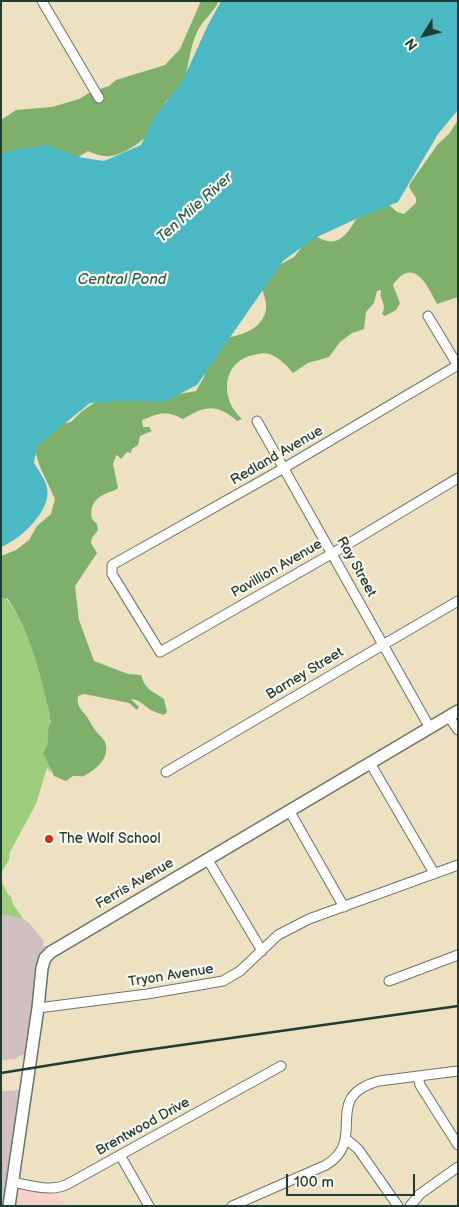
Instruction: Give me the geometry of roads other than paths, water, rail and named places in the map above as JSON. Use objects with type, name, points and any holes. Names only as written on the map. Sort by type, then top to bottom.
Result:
[{"type":"street","points":[[42,1],[99,98]]},
{"type":"street","points":[[428,316],[458,365]]},
{"type":"street","name":"Redland Avenue","points":[[160,652],[112,574],[112,565],[284,468],[458,365]]},
{"type":"street","name":"Ray Street","points":[[256,421],[333,553],[430,728]]},
{"type":"street","name":"Pavillion Avenue","points":[[160,652],[333,553],[458,478]]},
{"type":"street","name":"Barney Street","points":[[166,772],[458,600]]},
{"type":"street","points":[[453,714],[458,730]]},
{"type":"street","name":"Ferris Avenue","points":[[9,1206],[38,1008],[42,968],[45,958],[51,952],[131,904],[290,812],[453,714]]},
{"type":"street","points":[[370,764],[434,873]]},
{"type":"street","points":[[290,812],[344,906]]},
{"type":"street","points":[[208,860],[262,950]]},
{"type":"street","name":"Tryon Avenue","points":[[38,1008],[147,994],[222,981],[240,971],[278,935],[290,928],[344,906],[458,865]]},
{"type":"street","points":[[389,981],[458,955]]},
{"type":"street","name":"Brentwood Drive","points":[[12,1182],[58,1189],[281,1066]]},
{"type":"street","points":[[232,1206],[335,1160],[342,1151],[346,1139],[347,1110],[351,1098],[359,1089],[379,1081],[458,1070]]},
{"type":"street","points":[[418,1076],[420,1085],[458,1145]]},
{"type":"street","points":[[346,1139],[358,1149],[398,1206]]},
{"type":"street","points":[[120,1155],[148,1206]]},
{"type":"street","points":[[410,1206],[420,1194],[458,1168]]},
{"type":"water","name":"Central Pond","points":[[221,1],[458,1],[458,110],[438,134],[398,202],[313,239],[283,261],[197,385],[164,402],[124,401],[90,403],[37,446],[34,463],[44,478],[47,488],[45,506],[25,531],[1,547],[1,154],[8,151],[47,145],[78,157],[104,161],[141,145],[155,116],[182,82]]},
{"type":"railway","points":[[1,1073],[132,1052],[458,1006]]},
{"type":"place","name":"The Wolf School","points":[[49,839]]},
{"type":"water label","name":"Ten Mile River","points":[[195,208]]}]
